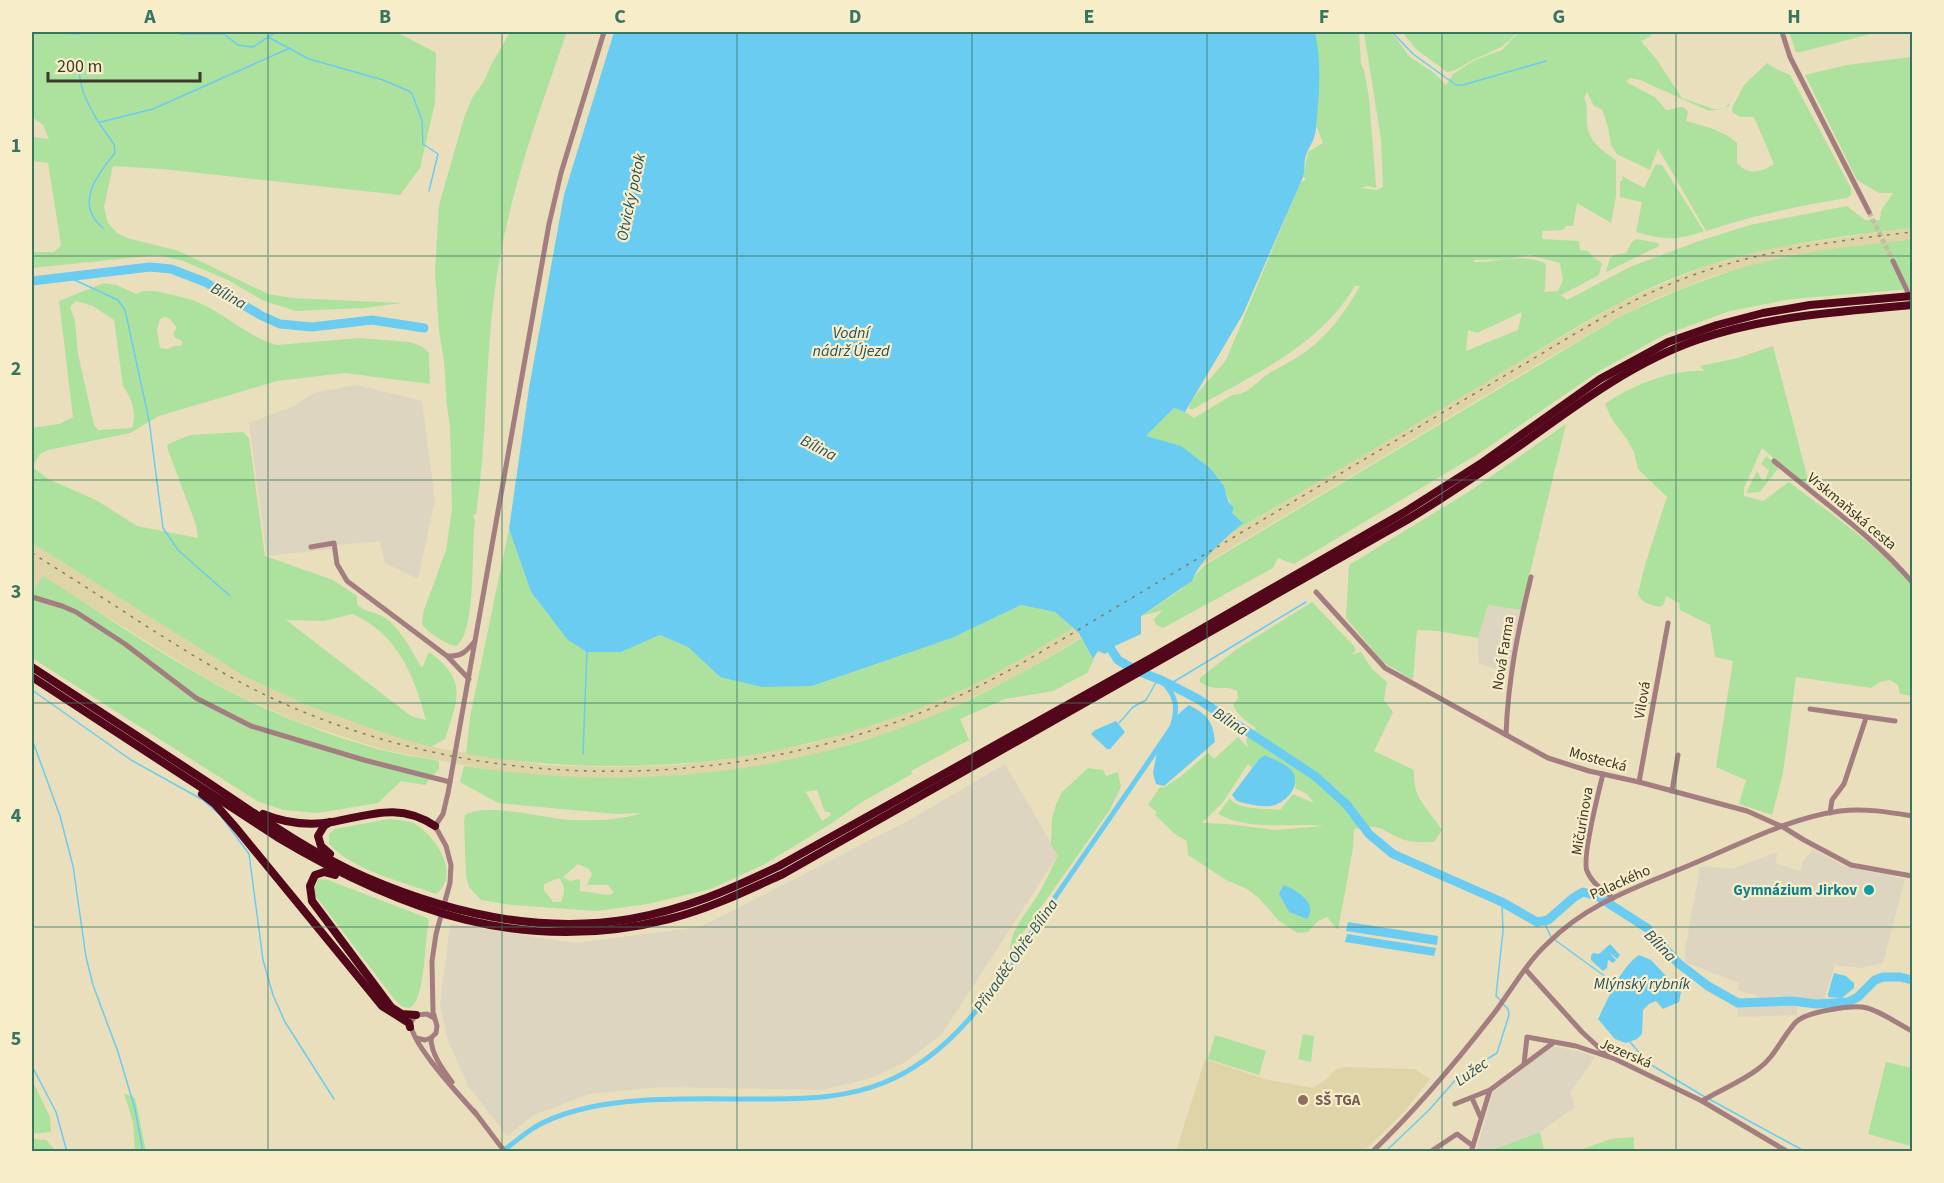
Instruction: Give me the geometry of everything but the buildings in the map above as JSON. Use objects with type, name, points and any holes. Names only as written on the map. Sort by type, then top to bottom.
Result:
[{"type":"highway","points":[[32,677],[318,862],[363,880],[455,909],[520,921],[588,923],[629,919],[668,911],[723,893],[779,866],[1153,657],[1403,513],[1483,462],[1600,379],[1668,342],[1708,327],[1763,313],[1809,305],[1912,301]]},
{"type":"highway","points":[[32,667],[245,806],[394,898],[450,916],[519,930],[587,932],[629,927],[669,919],[727,900],[783,874],[1423,510],[1488,468],[1604,386],[1672,351],[1704,338],[1765,321],[1912,301]]},
{"type":"highway","points":[[168,766],[215,804],[382,1006],[409,1023],[410,1027]]},
{"type":"highway","points":[[245,806],[286,822],[308,824],[330,822],[376,812],[401,812],[424,818],[435,826]]},
{"type":"highway","points":[[330,822],[324,826],[318,836],[321,846],[363,880]]},
{"type":"highway","points":[[363,880],[324,872],[315,875],[310,886],[312,901],[391,1007],[402,1014],[420,1014]]},
{"type":"street","points":[[505,1152],[438,1062],[430,1043],[437,1030],[431,994],[432,961],[436,934],[450,883],[451,865],[446,846],[435,826],[443,814],[477,640],[549,224],[561,173],[604,32]]},
{"type":"street","points":[[1782,32],[1790,57],[1869,212]]},
{"type":"street","points":[[1893,261],[1912,301]]},
{"type":"street","name":"Vrskmaňská cesta","points":[[1774,461],[1873,543],[1900,567],[1912,582]]},
{"type":"street","points":[[311,547],[334,543],[337,564],[347,581],[447,656],[469,679]]},
{"type":"street","name":"Nová Farma","points":[[1506,735],[1510,672],[1531,577]]},
{"type":"street","name":"Mostecká","points":[[1316,592],[1385,668],[1548,758],[1747,811],[1783,827],[1851,865],[1912,876]]},
{"type":"street","points":[[32,597],[76,612],[124,644],[196,698],[251,726],[364,760],[450,782]]},
{"type":"street","name":"Vilová","points":[[1639,782],[1668,623]]},
{"type":"street","points":[[447,656],[464,654],[477,640]]},
{"type":"street","points":[[1810,709],[1895,721]]},
{"type":"street","points":[[1830,813],[1832,800],[1844,784],[1866,718]]},
{"type":"street","points":[[1672,791],[1678,755]]},
{"type":"street","name":"Mičurinova","points":[[1603,774],[1594,810],[1586,868],[1595,884],[1613,898]]},
{"type":"street","name":"Palackého","points":[[1372,1152],[1461,1056],[1553,938],[1601,902],[1783,827],[1830,813],[1863,810],[1912,816]]},
{"type":"street","points":[[1526,970],[1609,1057]]},
{"type":"street","points":[[431,994],[428,1008],[410,1027],[412,1033],[432,1062],[476,1113]]},
{"type":"street","points":[[1702,1101],[1758,1069],[1770,1059],[1797,1020],[1809,1016],[1835,1009],[1867,1008],[1912,1031]]},
{"type":"street","points":[[420,1014],[434,1018]]},
{"type":"street","points":[[1576,1046],[1587,1036]]},
{"type":"street","name":"Jezerská","points":[[1524,1064],[1527,1037],[1576,1046],[1609,1057],[1702,1101],[1788,1152]]},
{"type":"street","points":[[416,1038],[425,1040],[431,1038]]},
{"type":"street","points":[[1455,1104],[1490,1090],[1553,1043]]},
{"type":"street","points":[[1472,1149],[1480,1116],[1490,1090]]},
{"type":"street","points":[[1472,1098],[1480,1116]]},
{"type":"street","points":[[1430,1152],[1457,1134],[1472,1149]]},
{"type":"shaded area","points":[[1912,228],[1912,239],[1778,258],[1710,277],[1655,299],[1545,360],[1017,676],[938,714],[897,730],[813,755],[770,764],[681,777],[592,779],[496,771],[384,750],[298,722],[238,695],[204,677],[43,577],[34,589],[32,587],[32,543],[244,676],[311,707],[393,736],[442,749],[544,765],[613,767],[680,765],[810,744],[893,718],[973,685],[1011,665],[1539,350],[1616,305],[1650,289],[1706,266],[1776,247]]},
{"type":"shaded area","points":[[356,385],[422,401],[435,500],[418,579],[385,563],[380,541],[267,556],[249,423],[294,406],[314,393]]},
{"type":"shaded area","points":[[1488,605],[1521,610],[1509,673],[1478,663],[1478,638]]},
{"type":"shaded area","points":[[1005,764],[1058,855],[942,1034],[905,1062],[872,1078],[822,1090],[661,1087],[589,1094],[532,1116],[507,1136],[469,1087],[448,1041],[440,1005],[450,924],[575,943],[700,927],[906,822]]},
{"type":"shaded area","points":[[1813,849],[1844,866],[1905,879],[1883,963],[1860,968],[1835,965],[1824,1001],[1817,1002],[1786,998],[1758,1000],[1759,996],[1738,990],[1739,983],[1685,962],[1685,949],[1700,868],[1705,866],[1732,869],[1777,852],[1776,863],[1800,871],[1803,861]]},
{"type":"shaded area","points":[[1797,1005],[1797,1015],[1738,1017],[1738,1007]]},
{"type":"shaded area","points":[[1553,1046],[1595,1057],[1570,1093],[1575,1107],[1540,1132],[1490,1151],[1476,1152],[1493,1092]]},
{"type":"shaded area","name":"SŠ TGA","points":[[1205,1059],[1268,1080],[1313,1088],[1327,1079],[1335,1070],[1345,1067],[1414,1069],[1430,1079],[1404,1112],[1364,1151],[1176,1151]]},
{"type":"green space","points":[[32,32],[397,32],[436,53],[435,103],[420,168],[400,195],[162,169],[113,166],[104,207],[108,223],[117,233],[127,238],[179,251],[268,294],[293,298],[402,303],[364,308],[296,311],[264,301],[228,280],[183,261],[158,255],[32,268],[32,252],[54,252],[61,245],[48,163],[32,161],[32,137],[49,139],[43,125],[32,117]]},
{"type":"green space","points":[[510,32],[567,32],[523,161],[499,261],[491,323],[480,487],[476,514],[473,516],[475,521],[470,607],[463,638],[456,646],[437,637],[422,623],[423,613],[446,550],[452,509],[450,426],[435,271],[439,205],[472,98],[484,81]]},
{"type":"green space","points":[[1315,32],[1359,32],[1361,64],[1369,98],[1376,185],[1376,188],[1368,186],[1360,188],[1376,190],[1383,187],[1381,140],[1364,32],[1391,32],[1410,57],[1433,72],[1446,85],[1453,74],[1475,60],[1502,50],[1519,32],[1652,32],[1651,36],[1641,41],[1657,60],[1682,98],[1716,110],[1709,111],[1640,80],[1630,78],[1626,82],[1655,97],[1666,110],[1683,107],[1688,112],[1686,121],[1713,129],[1732,139],[1737,143],[1737,163],[1750,171],[1760,171],[1774,164],[1754,117],[1741,117],[1733,113],[1732,108],[1744,85],[1767,63],[1790,75],[1851,188],[1851,195],[1847,198],[1759,216],[1706,231],[1658,148],[1650,170],[1617,154],[1611,145],[1602,109],[1594,106],[1587,92],[1584,98],[1590,135],[1597,145],[1616,160],[1616,196],[1611,223],[1577,203],[1573,226],[1566,226],[1563,230],[1542,231],[1542,239],[1579,241],[1580,250],[1588,251],[1602,263],[1599,275],[1561,295],[1567,300],[1630,267],[1750,225],[1847,206],[1865,220],[1880,220],[1881,211],[1893,193],[1879,193],[1857,180],[1805,75],[1847,65],[1912,57],[1912,228],[1769,249],[1714,264],[1661,283],[1590,320],[1228,535],[1242,522],[1232,513],[1234,508],[1223,486],[1213,473],[1197,457],[1188,452],[1146,436],[1174,408],[1194,418],[1232,395],[1246,391],[1304,353],[1335,323],[1360,286],[1355,286],[1323,326],[1283,358],[1193,409],[1189,409],[1194,398],[1227,358],[1300,183],[1306,179],[1303,177],[1308,152],[1323,143],[1316,125],[1319,73]],"holes":[[[1530,255],[1560,263],[1563,280],[1558,291],[1543,292],[1546,264],[1538,261],[1520,258],[1474,262],[1474,260],[1507,259]],[[1522,312],[1518,330],[1466,351],[1468,330],[1477,333]]]},
{"type":"green space","points":[[1402,32],[1518,32],[1497,49],[1458,69],[1447,72],[1416,49]]},
{"type":"green space","points":[[1789,32],[1878,32],[1796,52]]},
{"type":"green space","points":[[1656,164],[1662,165],[1704,231],[1670,238],[1636,232],[1642,202],[1620,197],[1620,181],[1623,180],[1622,176],[1644,188]]},
{"type":"green space","points":[[1636,239],[1658,243],[1659,246],[1606,272],[1610,258],[1626,253]]},
{"type":"green space","points":[[1912,239],[1912,289],[1791,299],[1730,311],[1664,335],[1601,370],[1478,454],[1294,564],[1278,558],[1273,568],[1163,628],[1156,625],[1154,619],[1163,610],[1141,616],[1182,589],[1205,565],[1621,316],[1697,283],[1756,264],[1810,252]]},
{"type":"green space","points":[[104,283],[116,285],[137,294],[143,291],[154,291],[195,301],[267,342],[277,345],[359,338],[410,342],[423,347],[429,353],[430,384],[345,373],[277,381],[159,416],[130,433],[48,450],[40,454],[32,467],[32,428],[59,424],[73,417],[59,301]],"holes":[[[76,301],[93,306],[114,320],[123,386],[134,412],[132,428],[98,430],[94,425],[78,354],[75,321],[70,307]],[[165,317],[170,319],[177,328],[173,334],[175,338],[183,342],[180,346],[160,348],[157,330],[160,319]]]},
{"type":"green space","points":[[1773,346],[1811,491],[1762,448],[1744,488],[1744,496],[1763,501],[1789,482],[1869,543],[1912,585],[1912,696],[1900,694],[1898,685],[1890,680],[1880,682],[1871,688],[1796,677],[1783,773],[1772,815],[1739,804],[1746,780],[1716,767],[1733,661],[1715,657],[1710,625],[1680,610],[1679,603],[1666,596],[1664,604],[1660,607],[1646,603],[1639,596],[1645,565],[1667,497],[1638,469],[1634,452],[1613,421],[1605,404],[1639,385],[1667,375],[1705,371],[1700,366],[1738,358]]},
{"type":"green space","points":[[1566,424],[1521,610],[1488,605],[1478,638],[1417,630],[1413,680],[1383,662],[1346,618],[1349,565],[1470,491]]},
{"type":"green space","points":[[243,432],[249,438],[265,556],[333,580],[357,596],[357,604],[360,607],[382,616],[394,626],[405,639],[422,668],[429,652],[441,662],[455,681],[456,691],[456,701],[445,739],[431,747],[393,736],[311,707],[244,676],[32,543],[32,467],[50,480],[96,500],[137,526],[198,538],[196,525],[167,447],[168,444],[190,435]],"holes":[[[352,614],[381,632],[392,644],[409,672],[426,720],[411,716],[286,620],[324,621]]]},
{"type":"green space","points":[[1766,456],[1779,467],[1760,492],[1746,493],[1757,471],[1765,481],[1769,470],[1761,464]]},
{"type":"green space","points":[[509,529],[531,592],[568,639],[587,652],[621,652],[660,635],[688,647],[720,677],[812,686],[952,638],[1021,605],[1055,612],[1073,628],[971,686],[910,712],[848,733],[786,748],[724,759],[660,765],[596,766],[532,762],[466,754],[470,717]]},
{"type":"green space","points":[[43,576],[164,654],[247,700],[313,728],[358,743],[388,752],[439,761],[439,769],[425,785],[401,781],[378,803],[317,813],[283,810],[257,801],[32,658],[32,592]]},
{"type":"green space","points":[[1312,602],[1353,645],[1356,650],[1351,655],[1361,652],[1372,669],[1387,682],[1384,700],[1393,712],[1374,751],[1414,770],[1417,794],[1442,830],[1434,842],[1412,842],[1376,827],[1354,829],[1353,848],[1338,930],[1327,917],[1318,921],[1308,932],[1297,933],[1278,920],[1259,898],[1247,889],[1226,880],[1188,855],[1187,841],[1175,834],[1155,815],[1157,812],[1148,805],[1160,787],[1163,788],[1180,777],[1208,753],[1214,759],[1238,737],[1248,748],[1246,740],[1256,728],[1235,709],[1233,705],[1238,698],[1237,691],[1211,687],[1200,682],[1200,678],[1237,649]],"holes":[[[1259,759],[1296,779],[1295,788],[1307,794],[1314,803],[1293,794],[1280,810],[1246,807],[1230,798],[1218,814],[1231,820],[1257,825],[1324,826],[1277,830],[1202,823],[1223,802],[1248,764],[1252,768]],[[1283,886],[1304,898],[1296,915],[1284,903]]]},
{"type":"green space","points":[[1082,638],[1094,660],[1087,673],[1053,691],[1005,699],[960,719],[969,740],[911,771],[912,774],[862,802],[763,865],[711,889],[648,904],[596,911],[512,905],[481,900],[469,887],[466,876],[465,815],[475,811],[501,810],[569,820],[587,820],[616,819],[642,813],[615,814],[498,803],[460,782],[464,766],[525,774],[645,777],[704,773],[763,765],[821,752],[879,735],[937,714],[993,688]],"holes":[[[817,790],[825,812],[830,812],[831,815],[822,821],[806,792],[797,793]],[[578,864],[589,869],[592,874],[587,885],[608,885],[614,893],[609,895],[580,891],[580,879],[570,881],[563,877]],[[559,878],[564,890],[561,902],[553,902],[544,890],[544,884]]]},
{"type":"green space","points":[[1088,768],[1103,770],[1106,776],[1118,772],[1121,787],[1109,811],[1010,951],[1017,927],[1039,893],[1058,855],[1051,845],[1052,818],[1057,802],[1062,792]]},
{"type":"green space","points":[[389,819],[413,823],[430,836],[437,845],[446,866],[446,876],[443,886],[436,894],[365,869],[340,854],[329,844],[329,834],[335,829]]},
{"type":"green space","points":[[319,879],[328,880],[427,918],[429,921],[422,981],[415,1002],[410,1008],[403,1007],[395,1000],[314,894]]},
{"type":"green space","points":[[1303,1034],[1314,1036],[1311,1062],[1298,1059]]},
{"type":"green space","points":[[1215,1035],[1266,1051],[1259,1075],[1208,1059]]},
{"type":"green space","points":[[1886,1062],[1912,1068],[1911,1146],[1868,1134]]},
{"type":"green space","points":[[32,1080],[50,1117],[51,1132],[32,1134]]},
{"type":"green space","points":[[124,1093],[135,1098],[146,1151],[135,1151],[133,1122]]},
{"type":"green space","points":[[1540,1132],[1544,1151],[1490,1151]]},
{"type":"green space","points":[[1634,1137],[1634,1151],[1577,1151],[1611,1139]]},
{"type":"green space","points":[[32,1139],[46,1140],[56,1151],[32,1151]]},
{"type":"water","name":"Vodní nádrž Újezd","points":[[614,32],[1315,32],[1319,68],[1317,117],[1315,133],[1305,159],[1303,177],[1243,314],[1185,412],[1174,408],[1146,436],[1181,446],[1210,468],[1224,486],[1228,501],[1234,508],[1232,513],[1243,523],[1207,557],[1192,581],[1141,616],[1141,634],[1115,646],[1105,654],[1098,651],[1093,659],[1079,633],[1055,612],[1021,605],[952,638],[812,686],[762,687],[720,677],[688,647],[660,635],[621,652],[587,652],[568,640],[531,592],[509,529],[529,388],[564,195]]},
{"type":"water","points":[[1189,705],[1211,723],[1215,742],[1164,786],[1156,784],[1153,773],[1158,747],[1172,727],[1176,716]]},
{"type":"water","points":[[1116,721],[1125,732],[1110,749],[1107,749],[1091,734]]},
{"type":"water","points":[[1265,755],[1290,769],[1295,781],[1291,792],[1282,802],[1270,806],[1257,806],[1237,801],[1232,795],[1259,759]]},
{"type":"water","points":[[1283,885],[1294,890],[1308,903],[1310,913],[1307,919],[1289,912],[1279,894]]},
{"type":"water","points":[[1348,922],[1438,936],[1437,945],[1346,931]]},
{"type":"water","points":[[1347,934],[1436,948],[1434,956],[1345,942]]},
{"type":"water","points":[[1610,944],[1620,955],[1617,959],[1609,952],[1616,960],[1613,963],[1608,960],[1607,968],[1603,971],[1591,960],[1591,956],[1593,953],[1599,954]]},
{"type":"water","name":"Mlýnský rybník","points":[[1639,955],[1651,960],[1681,992],[1679,1002],[1663,1009],[1656,1001],[1649,1004],[1643,1010],[1642,1034],[1637,1039],[1626,1043],[1615,1039],[1598,1019],[1620,976]]},
{"type":"water","points":[[1834,973],[1846,976],[1854,983],[1854,988],[1842,998],[1828,997]]},
{"type":"waterway","points":[[61,33],[86,32]]},
{"type":"waterway","points":[[176,32],[224,34],[238,45],[253,47],[276,32]]},
{"type":"waterway","points":[[1392,32],[1413,54],[1456,85],[1463,85],[1546,61]]},
{"type":"waterway","points":[[268,37],[309,59],[383,80],[409,91],[422,120],[423,144],[438,154],[429,191]]},
{"type":"waterway","points":[[79,60],[84,93],[98,122],[101,122],[153,109],[290,48]]},
{"type":"waterway","points":[[99,123],[114,144],[115,153],[96,180],[89,200],[94,219],[103,228]]},
{"type":"waterway","name":"Bílina","points":[[32,281],[150,267],[171,269],[205,282],[262,316],[280,324],[312,327],[372,320],[424,328]]},
{"type":"waterway","points":[[66,276],[118,300],[125,310],[149,420],[163,528],[178,550],[230,596]]},
{"type":"waterway","points":[[1170,684],[1306,602]]},
{"type":"waterway","name":"Bílina","points":[[1105,640],[1118,660],[1198,699],[1315,776],[1347,805],[1369,834],[1393,854],[1502,902],[1537,922],[1548,920],[1583,892],[1597,896],[1647,928],[1678,963],[1708,986],[1738,1003],[1848,1002],[1858,997],[1875,980],[1883,977],[1912,980]]},
{"type":"waterway","points":[[583,754],[587,650]]},
{"type":"waterway","points":[[1119,723],[1133,707],[1146,700],[1158,679]]},
{"type":"waterway","name":"Přivaděč Ohře-Bílina","points":[[502,1152],[535,1127],[560,1116],[588,1108],[650,1100],[815,1098],[870,1088],[912,1069],[960,1029],[1001,979],[1172,727],[1175,702],[1161,680]]},
{"type":"waterway","points":[[32,690],[131,760],[203,800],[221,816],[249,854],[263,960],[273,995],[285,1022],[334,1099]]},
{"type":"waterway","points":[[32,739],[60,816],[73,866],[86,957],[93,985],[118,1052],[135,1109],[143,1152]]},
{"type":"waterway","name":"Lužec","points":[[1500,1000],[1496,996],[1503,931],[1502,902]]},
{"type":"waterway","points":[[1544,922],[1551,937]]},
{"type":"waterway","points":[[1555,940],[1610,980]]},
{"type":"waterway","name":"Lužec","points":[[1385,1152],[1429,1110],[1458,1077],[1497,1053],[1509,1015],[1508,1009],[1503,1004]]},
{"type":"waterway","points":[[1630,1042],[1648,1063],[1705,1097]]},
{"type":"waterway","points":[[32,1066],[56,1112],[67,1152]]},
{"type":"waterway","points":[[1709,1099],[1806,1152]]},
{"type":"tunnel","points":[[1869,212],[1893,261]]},
{"type":"railway","points":[[32,553],[227,675],[278,701],[352,730],[428,751],[506,765],[584,771],[663,770],[741,761],[819,746],[894,723],[988,682],[1576,333],[1650,293],[1688,277],[1770,253],[1912,232]]},
{"type":"place","name":"Gymnázium Jirkov","points":[[1869,890]]},
{"type":"place","name":"SŠ TGA","points":[[1303,1100]]},
{"type":"water label","name":"Otvický potok","points":[[630,197]]}]
